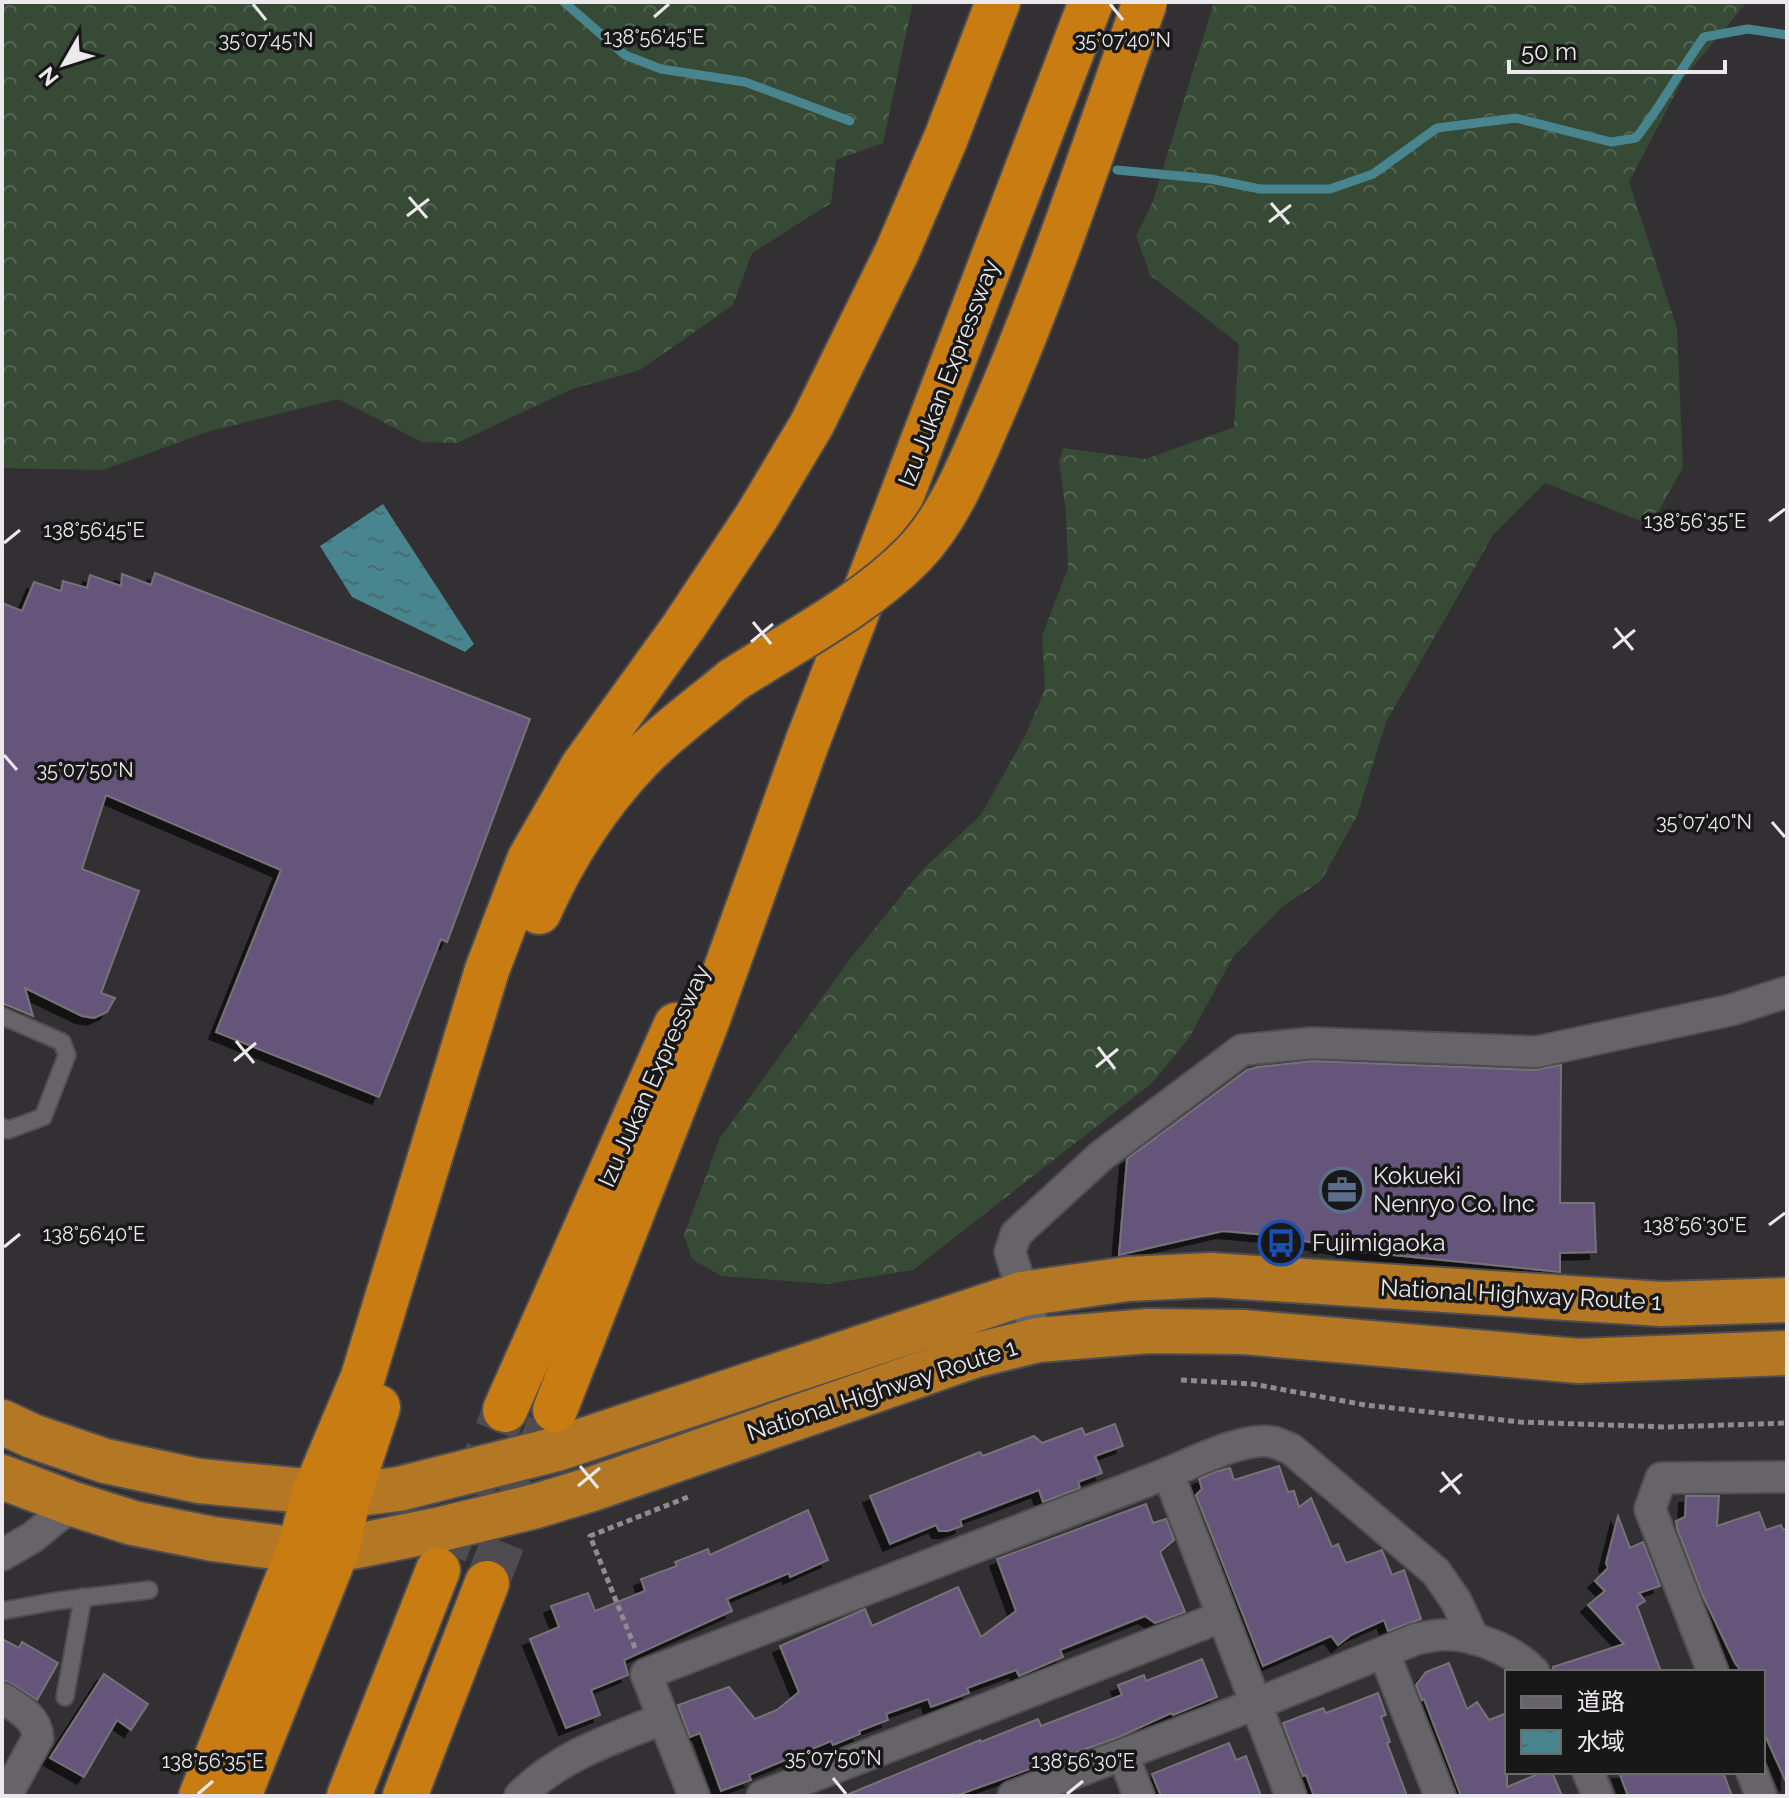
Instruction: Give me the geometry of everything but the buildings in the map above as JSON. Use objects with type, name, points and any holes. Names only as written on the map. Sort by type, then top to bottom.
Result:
[{"type":"highway","points":[[239,1796],[318,1550],[363,1377],[505,918],[529,860],[583,766],[741,541],[812,424],[897,252],[946,138],[998,2]]},
{"type":"highway","name":"Izu Jukan Expressway","points":[[555,1410],[705,1027],[807,743],[1091,2]]},
{"type":"highway","points":[[332,1494],[446,1199],[515,971],[557,871],[600,805],[641,758],[733,680],[887,578],[914,555],[942,518],[963,480],[1014,363],[1145,2]]},
{"type":"highway","name":"Izu Jukan Expressway","points":[[505,1410],[680,1014],[807,743]]},
{"type":"highway","name":"National Highway Route 1","points":[[2,1422],[32,1436],[105,1461],[199,1481],[332,1494],[399,1489],[557,1449],[1022,1294],[1127,1279],[1211,1275],[1662,1304],[1787,1300]]},
{"type":"highway","name":"National Highway Route 1","points":[[2,1477],[133,1523],[213,1539],[318,1550],[536,1506],[973,1356],[1038,1340],[1149,1331],[1243,1332],[1579,1361],[1787,1353]]},
{"type":"highway","points":[[201,1796],[318,1550]]},
{"type":"highway","points":[[349,1796],[438,1570]]},
{"type":"highway","points":[[405,1796],[487,1583]]},
{"type":"street","points":[[1038,1340],[1010,1252],[1016,1234],[1101,1156],[1242,1050],[1312,1043],[1536,1052],[1731,1010],[1787,992]]},
{"type":"street","points":[[694,1796],[646,1674],[1235,1447],[1272,1442],[1291,1449],[1436,1572],[1456,1601],[1474,1639]]},
{"type":"street","points":[[1168,1473],[1291,1796]]},
{"type":"street","points":[[1712,1670],[1650,1509],[1661,1478],[1787,1477]]},
{"type":"street","points":[[2,1555],[33,1537],[73,1504]]},
{"type":"street","points":[[762,1796],[1221,1617]]},
{"type":"street","points":[[1013,1796],[1256,1704],[1416,1639],[1442,1634],[1474,1639],[1501,1649],[1531,1670]]},
{"type":"street","points":[[1384,1653],[1440,1796]]},
{"type":"street","points":[[2,1698],[34,1721],[38,1738],[6,1796]]},
{"type":"street","points":[[520,1796],[555,1767],[584,1750],[662,1719]]},
{"type":"street","points":[[1123,1755],[1139,1796]]},
{"type":"street","points":[[1589,1774],[1598,1796]]},
{"type":"street","points":[[1753,1774],[1761,1796]]},
{"type":"lane","points":[[2,1016],[62,1042],[67,1055],[43,1117],[8,1130],[2,1127]]},
{"type":"lane","points":[[2,1611],[83,1597],[149,1590]]},
{"type":"lane","points":[[65,1697],[83,1597]]},
{"type":"path","points":[[1181,1380],[1253,1384],[1365,1405],[1520,1422],[1667,1427],[1787,1423]]},
{"type":"path","points":[[646,1674],[590,1536],[697,1493]]},
{"type":"green space","points":[[2,2],[913,2],[883,143],[836,160],[831,203],[752,253],[733,305],[640,370],[572,389],[457,443],[422,442],[338,399],[207,432],[103,470],[2,468]]},
{"type":"green space","points":[[1214,2],[1747,2],[1683,79],[1629,182],[1677,328],[1683,467],[1651,525],[1545,483],[1493,535],[1386,722],[1357,816],[1321,881],[1282,907],[1233,957],[1189,1038],[1152,1083],[913,1270],[827,1284],[721,1276],[692,1259],[684,1235],[720,1138],[850,959],[923,869],[981,815],[1026,734],[1045,689],[1042,636],[1068,568],[1066,514],[1059,462],[1063,448],[1146,459],[1234,427],[1239,344],[1150,275],[1136,236],[1153,201]]},
{"type":"water","points":[[383,504],[474,644],[465,652],[352,597],[320,546]]},
{"type":"waterway","points":[[564,2],[625,55],[661,69],[745,82],[850,121]]},
{"type":"waterway","points":[[1117,170],[1211,179],[1260,189],[1330,189],[1373,174],[1437,128],[1516,118],[1611,142],[1636,138],[1704,37],[1748,29],[1787,35]]},
{"type":"tunnel","points":[[445,1553],[505,1410]]},
{"type":"tunnel","points":[[487,1583],[549,1424]]},
{"type":"place","name":"Kokueki Nenryo Co. Inc","points":[[1342,1190]]},
{"type":"place","name":"Fujimigaoka","points":[[1281,1243]]}]
